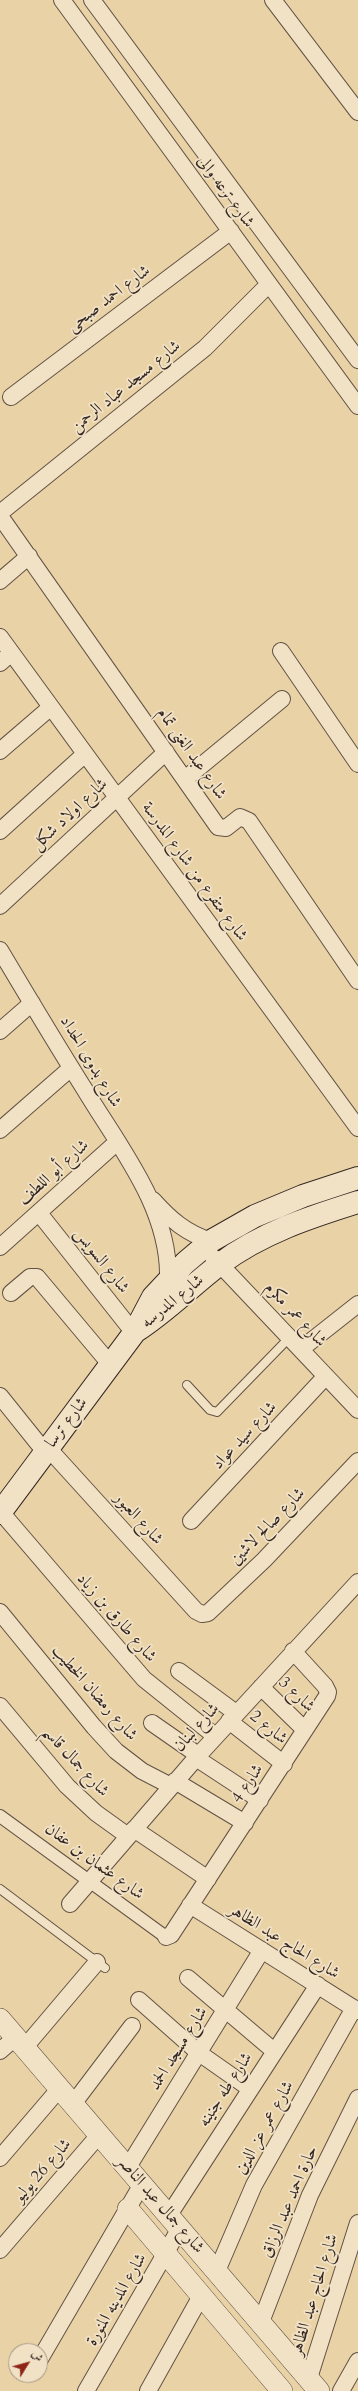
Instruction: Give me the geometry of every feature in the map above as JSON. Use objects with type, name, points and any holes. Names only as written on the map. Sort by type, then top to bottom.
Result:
[{"type":"main road","name":"شارع المدرسه","points":[[134,1333],[153,1297],[168,1280],[207,1244],[279,1205],[358,1178]]},
{"type":"main road","name":"شارع المدرسه","points":[[134,1333],[152,1321],[220,1264],[247,1247],[289,1225],[358,1202]]},
{"type":"main road","name":"شارع ترسا","points":[[0,1513],[134,1333]]},
{"type":"street","name":"شارع ترعه والى","points":[[62,0],[358,406]]},
{"type":"street","name":"شارع ترعه والى","points":[[92,0],[358,360]]},
{"type":"street","points":[[273,0],[358,112]]},
{"type":"street","points":[[114,71],[134,56]]},
{"type":"street","name":"شارع احمد صبحى","points":[[11,397],[231,231]]},
{"type":"street","name":"شارع مسجد عباد الرحمن","points":[[0,514],[205,348],[269,284]]},
{"type":"street","points":[[282,302],[304,287]]},
{"type":"street","name":"شارع عبد الغنى تمام","points":[[0,514],[218,827],[226,828],[240,817],[249,821],[358,981]]},
{"type":"street","points":[[0,581],[29,556]]},
{"type":"street","name":"شارع متفرع من شارع المدرسة","points":[[0,637],[6,658],[51,707],[358,1128]]},
{"type":"street","points":[[281,652],[358,764]]},
{"type":"street","points":[[185,780],[282,699]]},
{"type":"street","points":[[0,751],[51,707]]},
{"type":"street","name":"شارع اولاد شكل","points":[[0,906],[166,752]]},
{"type":"street","points":[[0,831],[85,754]]},
{"type":"street","name":"شارع بدوى الحداد","points":[[0,950],[147,1193],[165,1240],[168,1260],[168,1280]]},
{"type":"street","points":[[0,1031],[32,1003]]},
{"type":"street","points":[[0,1130],[71,1068]]},
{"type":"street","name":"شارع أبو اللطف","points":[[2,1240],[39,1213],[116,1143]]},
{"type":"street","name":"شارع بدوى الحداد","points":[[147,1193],[178,1226],[207,1244]]},
{"type":"street","name":"شارع السويس","points":[[39,1213],[134,1333]]},
{"type":"street","name":"شارع عمر مكرم","points":[[207,1244],[220,1264],[326,1376],[354,1400]]},
{"type":"street","points":[[11,1293],[30,1277],[37,1277],[110,1364]]},
{"type":"street","points":[[301,1349],[358,1304]]},
{"type":"street","name":"شارع سيد عواد","points":[[191,1521],[326,1376]]},
{"type":"street","name":"شارع العبور","points":[[0,1396],[46,1450],[196,1611],[202,1614]]},
{"type":"street","name":"شارع صالح لاشين","points":[[202,1614],[208,1613],[264,1560],[358,1461]]},
{"type":"street","name":"شارع طارق بن زياد","points":[[0,1513],[144,1679],[215,1736]]},
{"type":"street","name":"شارع لبنان","points":[[70,1904],[197,1756],[358,1582]]},
{"type":"street","name":"شارع رمضان الخطيب","points":[[0,1612],[94,1727],[116,1751],[142,1771],[173,1784],[245,1823]]},
{"type":"street","name":"شارع 4","points":[[166,1937],[171,1935],[284,1764],[328,1692],[325,1686],[293,1651]]},
{"type":"street","name":"شارع 2","points":[[179,1671],[233,1717],[284,1764]]},
{"type":"street","name":"شارع 3","points":[[261,1687],[305,1730]]},
{"type":"street","name":"شارع جمال قاسم","points":[[0,1706],[67,1786],[96,1813],[208,1879]]},
{"type":"street","points":[[152,1723],[260,1800]]},
{"type":"street","name":"شارع عثمان بن عفان","points":[[0,1816],[166,1937]]},
{"type":"street","name":"شارع الحاج عبد الظاهر","points":[[190,1905],[356,2010]]},
{"type":"street","name":"شارع مسجد الحمد","points":[[128,2167],[262,1950]]},
{"type":"street","points":[[0,2051],[20,2042],[101,1965]]},
{"type":"street","points":[[188,1978],[274,2051]]},
{"type":"street","name":"شارع طه جنينه","points":[[174,2222],[249,2088],[318,1985]]},
{"type":"street","points":[[139,2000],[198,2053],[249,2088]]},
{"type":"street","name":"شارع عمر عز الدين","points":[[217,2271],[254,2185],[356,2010]]},
{"type":"street","name":"شارع جمال عبد الناصر","points":[[0,2019],[314,2385]]},
{"type":"street","points":[[73,2104],[132,2026]]},
{"type":"street","points":[[0,2158],[60,2088]]},
{"type":"street","name":"حارة احمد عبد الرزاق","points":[[261,2322],[310,2195],[358,2098]]},
{"type":"street","name":"شارع 26 يوليو","points":[[0,2250],[100,2135]]},
{"type":"street","points":[[48,2344],[142,2184]]},
{"type":"street","name":"شارع جمال عبد الناصر","points":[[128,2209],[282,2391]]},
{"type":"street","name":"شارع المدينه المنورة","points":[[86,2391],[165,2253],[174,2222]]},
{"type":"street","name":"شارع الحاج عبد الظاهر","points":[[314,2385],[358,2223]]},
{"type":"street","points":[[148,2391],[201,2296]]},
{"type":"street","points":[[341,2391],[358,2361]]},
{"type":"lane","points":[[187,1385],[210,1410],[217,1412],[290,1337]]},
{"type":"lane","points":[[0,1889],[101,1965]]}]
